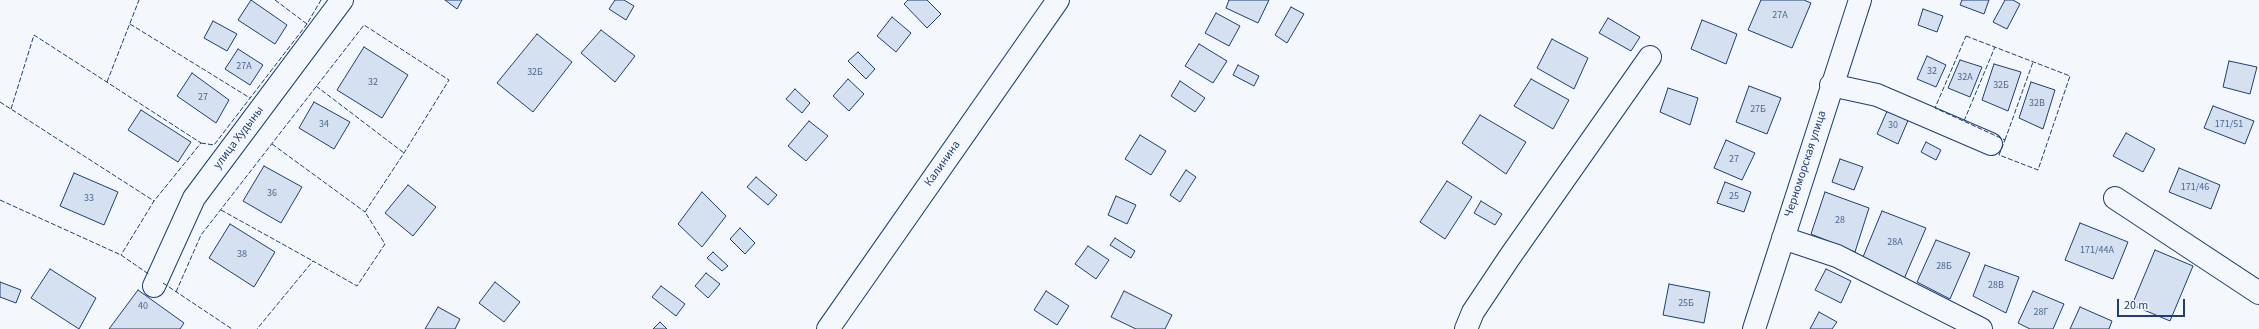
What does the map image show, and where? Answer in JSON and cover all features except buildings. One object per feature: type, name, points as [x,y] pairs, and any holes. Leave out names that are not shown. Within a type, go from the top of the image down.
[{"type":"street","name":"улица Худыны","points":[[154,286],[194,198],[342,0]]},
{"type":"street","name":"Калинина","points":[[828,329],[1058,0]]},
{"type":"street","name":"Черноморская улица","points":[[1754,329],[1831,86],[1860,0]]},
{"type":"street","points":[[1466,329],[1472,312],[1650,57]]},
{"type":"street","points":[[1831,86],[1877,95],[1991,144]]},
{"type":"street","points":[[2115,198],[2259,293]]},
{"type":"street","points":[[1783,238],[1836,256],[1981,329]]},
{"type":"fence","points":[[107,82],[139,0]]},
{"type":"fence","points":[[275,0],[307,24]]},
{"type":"fence","points":[[201,143],[214,145],[307,24],[321,0]]},
{"type":"fence","points":[[130,24],[250,98]]},
{"type":"fence","points":[[176,292],[201,235],[364,25],[449,80],[404,153],[365,212],[385,244],[357,286],[313,261],[257,329]]},
{"type":"fence","points":[[11,109],[34,35],[201,143],[154,201]]},
{"type":"fence","points":[[1966,36],[2070,76],[2038,170],[1999,155],[2005,140],[1935,108],[1966,36]]},
{"type":"fence","points":[[1964,121],[1995,47]]},
{"type":"fence","points":[[2005,140],[2033,62]]},
{"type":"fence","points":[[316,86],[404,153]]},
{"type":"fence","points":[[0,102],[154,201],[121,255]]},
{"type":"fence","points":[[272,144],[365,212]]},
{"type":"fence","points":[[0,200],[121,255],[150,275]]},
{"type":"fence","points":[[221,210],[313,261]]},
{"type":"fence","points":[[163,283],[232,329]]}]
